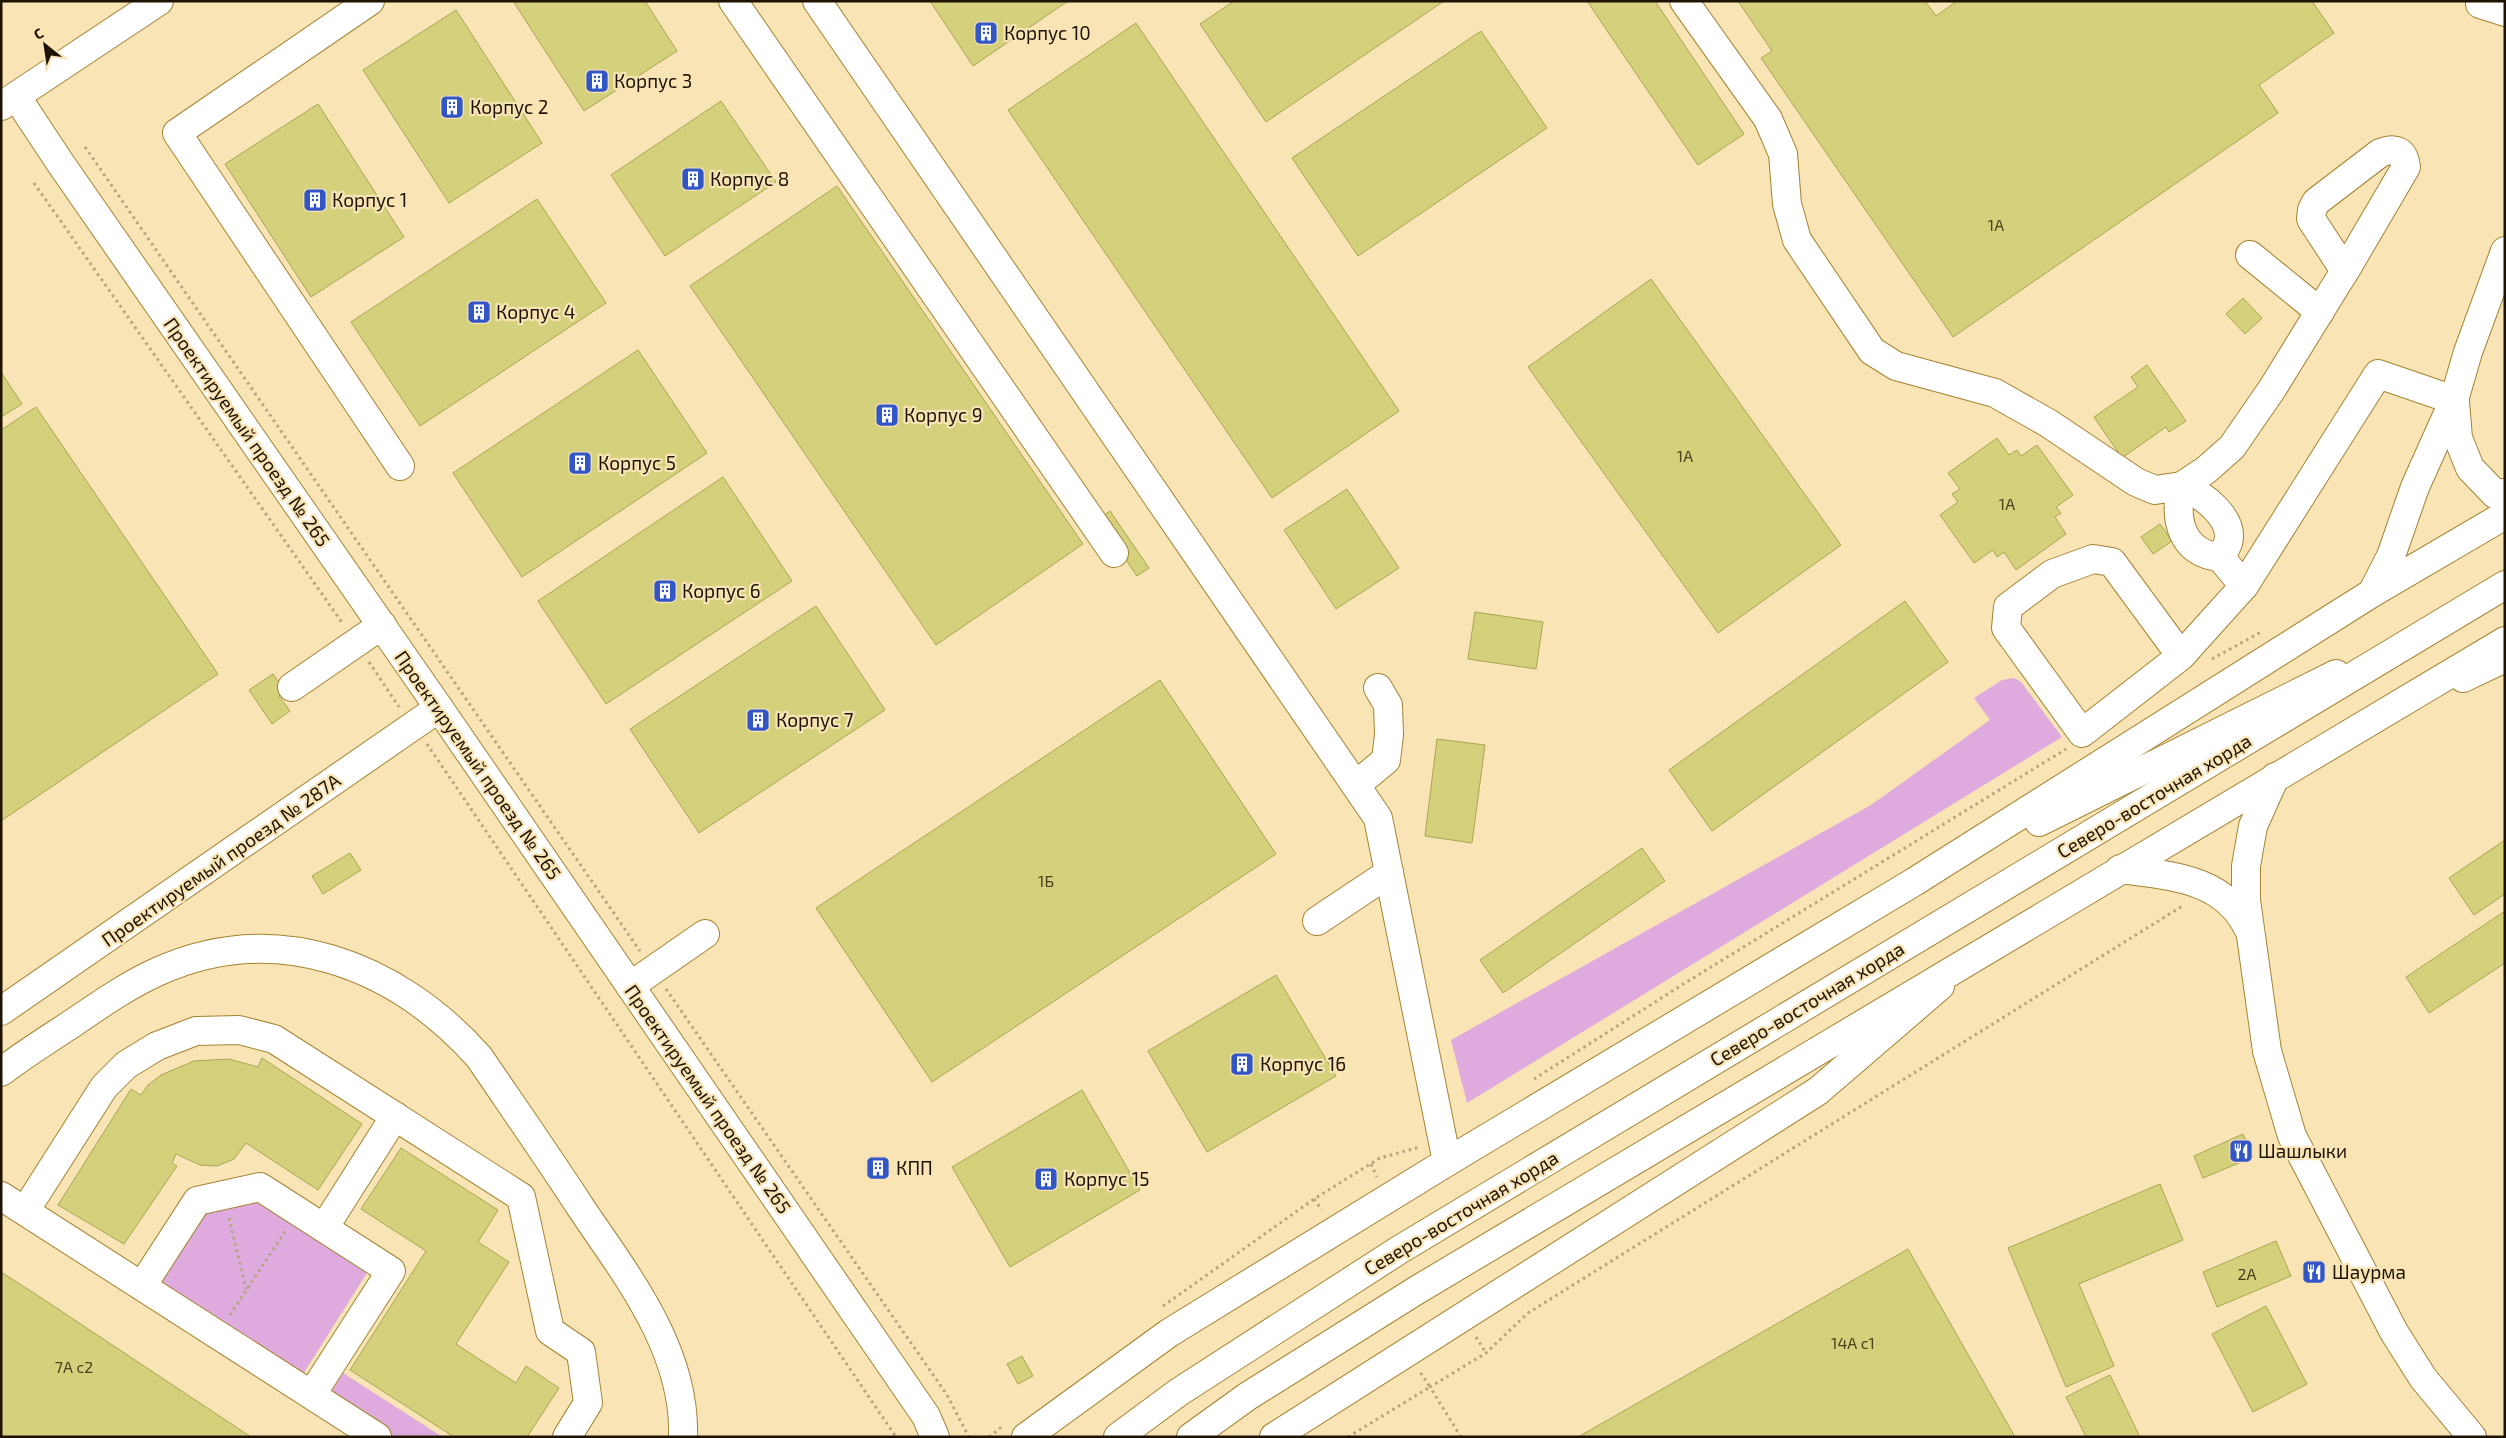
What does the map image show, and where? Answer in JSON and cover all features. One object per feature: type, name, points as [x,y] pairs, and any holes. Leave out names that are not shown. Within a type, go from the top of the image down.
[{"type":"main road","points":[[9,101],[159,1]]},
{"type":"main road","points":[[370,1],[177,132],[400,466]]},
{"type":"main road","points":[[733,1],[1114,553]]},
{"type":"main road","points":[[817,1],[1378,818],[1392,883],[1437,1153]]},
{"type":"main road","points":[[1684,1],[1768,119],[1783,154],[1788,204],[1797,240],[1872,351],[1896,366],[1995,393],[2048,423],[2136,482],[2155,490],[2182,486],[2206,470],[2232,447],[2272,389],[2345,271]]},
{"type":"main road","name":"Проектируемый проезд № 265","points":[[9,101],[60,164],[382,625],[926,1416],[935,1437]]},
{"type":"main road","points":[[2372,593],[2391,556],[2416,487],[2454,400],[2468,352],[2505,251]]},
{"type":"main road","points":[[2250,255],[2320,312]]},
{"type":"main road","points":[[2181,656],[2112,562],[2093,559],[2052,574],[2008,607],[2006,628],[2078,739],[2181,656],[2244,586],[2378,374],[2454,400]]},
{"type":"main road","points":[[2454,400],[2458,438],[2470,468],[2495,494],[2505,493]]},
{"type":"main road","points":[[2182,486],[2178,499],[2178,513],[2185,536],[2194,549],[2206,556],[2220,557],[2244,586]]},
{"type":"main road","points":[[2182,486],[2204,498],[2219,513],[2226,525],[2228,542],[2220,557]]},
{"type":"main road","points":[[1026,1437],[1169,1334],[1437,1153],[1914,882],[2372,593],[2505,515]]},
{"type":"main road","name":"Северо-восточная хорда","points":[[1118,1437],[1179,1392],[1399,1250],[2505,585]]},
{"type":"main road","points":[[1914,882],[2443,622]]},
{"type":"main road","points":[[292,687],[382,625]]},
{"type":"main road","points":[[1191,1437],[1248,1396],[1417,1290],[2505,641]]},
{"type":"main road","points":[[2363,726],[2505,658]]},
{"type":"main road","points":[[1356,785],[1386,760],[1389,735],[1388,705],[1378,688]]},
{"type":"main road","name":"Проектируемый проезд № 287А","points":[[1,1011],[439,708]]},
{"type":"main road","points":[[2275,778],[2253,826],[2246,866],[2246,900],[2266,1051],[2292,1136],[2394,1332],[2423,1378],[2472,1437]]},
{"type":"main road","points":[[2120,870],[2171,876],[2211,888],[2235,906],[2251,933]]},
{"type":"main road","points":[[1321,929],[1392,883]]},
{"type":"main road","points":[[630,986],[705,934]]},
{"type":"main road","points":[[1,1072],[115,994],[157,972],[205,954],[244,948],[307,952],[345,962],[397,987],[430,1010],[458,1034],[479,1057],[631,1282],[655,1322],[670,1362],[684,1413],[683,1437]]},
{"type":"main road","points":[[1274,1437],[1818,1091],[1969,962]]},
{"type":"main road","points":[[26,1211],[104,1087],[126,1065],[157,1046],[196,1031],[239,1030],[274,1039],[521,1197],[550,1331],[582,1352],[588,1403],[567,1437]]},
{"type":"main road","points":[[324,1228],[395,1116]]},
{"type":"main road","points":[[142,1286],[197,1201],[260,1187],[298,1211],[391,1271],[312,1394]]},
{"type":"main road","points":[[1,1196],[377,1437]]},
{"type":"path","points":[[85,147],[947,1395],[968,1437]]},
{"type":"path","points":[[34,183],[404,713]]},
{"type":"path","points":[[2209,662],[2266,630]]},
{"type":"path","points":[[1527,1084],[1694,977],[2078,739]]},
{"type":"path","points":[[427,744],[896,1437]]},
{"type":"path","points":[[1348,1437],[1486,1353],[1528,1313],[2192,900]]},
{"type":"path","points":[[1231,1259],[1314,1199],[1380,1158],[1437,1153]]},
{"type":"path","points":[[1371,1164],[1378,1176],[1372,1180]]},
{"type":"path","points":[[224,1195],[246,1290]]},
{"type":"path","points":[[1314,1199],[1322,1210]]},
{"type":"path","points":[[218,1334],[298,1211]]},
{"type":"path","points":[[1469,1339],[1476,1336],[1486,1353]]},
{"type":"path","points":[[1419,1371],[1461,1437]]},
{"type":"shaded area","points":[[2014,678],[2021,682],[2062,737],[1467,1103],[1451,1040],[1871,805],[1990,720],[1974,698],[2002,680]]},
{"type":"shaded area","points":[[263,1196],[372,1265],[300,1379],[149,1283],[201,1205]]},
{"type":"shaded area","points":[[343,1373],[441,1436],[385,1437],[327,1399]]},
{"type":"building","name":"Корпус 3","points":[[513,1],[645,1],[677,51],[584,111]]},
{"type":"building","name":"Корпус 10","points":[[930,1],[1068,1],[973,66]]},
{"type":"building","points":[[1234,1],[1444,1],[1266,122],[1200,24]]},
{"type":"building","points":[[1587,1],[1655,1],[1744,134],[1698,165]]},
{"type":"building","points":[[1738,1],[1925,1],[1936,16],[1957,1],[2312,1],[2334,33],[2259,85],[2278,113],[1953,337],[1761,58],[1772,51]]},
{"type":"building","name":"Корпус 2","points":[[456,10],[542,143],[449,203],[363,70]]},
{"type":"building","points":[[1136,23],[1399,411],[1272,498],[1008,110]]},
{"type":"building","points":[[1481,31],[1547,128],[1358,256],[1292,158]]},
{"type":"building","name":"Корпус 8","points":[[721,101],[776,182],[665,256],[611,175]]},
{"type":"building","name":"Корпус 1","points":[[318,104],[404,237],[311,297],[225,164]]},
{"type":"building","name":"Корпус 9","points":[[837,186],[1083,544],[936,645],[690,286]]},
{"type":"building","name":"Корпус 4","points":[[537,199],[606,303],[420,426],[351,322]]},
{"type":"building","points":[[1651,279],[1841,545],[1718,633],[1528,367]]},
{"type":"building","points":[[2243,298],[2262,318],[2245,334],[2226,314]]},
{"type":"building","name":"Корпус 5","points":[[638,350],[707,453],[522,577],[453,473]]},
{"type":"building","points":[[2147,365],[2186,421],[2169,432],[2166,427],[2122,458],[2094,417],[2138,387],[2131,377]]},
{"type":"building","points":[[1,372],[22,404],[1,417]]},
{"type":"building","points":[[36,407],[218,674],[1,821],[1,430]]},
{"type":"building","points":[[1997,438],[2009,455],[2017,450],[2021,456],[2037,445],[2073,495],[2056,507],[2061,513],[2055,517],[2066,534],[2016,570],[2004,552],[1997,557],[1993,550],[1974,563],[1940,515],[1958,502],[1952,494],[1960,489],[1948,473]]},
{"type":"building","name":"Корпус 6","points":[[723,477],[792,581],[606,704],[538,601]]},
{"type":"building","points":[[1347,489],[1399,568],[1336,609],[1284,530]]},
{"type":"building","points":[[1110,511],[1149,568],[1137,576],[1098,519]]},
{"type":"building","points":[[2160,524],[2172,541],[2153,554],[2141,537]]},
{"type":"building","points":[[1905,601],[1948,662],[1712,831],[1669,770]]},
{"type":"building","name":"Корпус 7","points":[[816,606],[885,710],[699,833],[630,729]]},
{"type":"building","points":[[1475,612],[1543,622],[1536,669],[1468,659]]},
{"type":"building","points":[[273,674],[285,691],[279,696],[290,711],[272,724],[249,690]]},
{"type":"building","points":[[1160,680],[1276,854],[932,1082],[816,908]]},
{"type":"building","points":[[1437,739],[1485,745],[1472,843],[1425,836]]},
{"type":"building","points":[[2505,840],[2505,894],[2474,915],[2449,878]]},
{"type":"building","points":[[1642,848],[1665,881],[1503,993],[1480,960]]},
{"type":"building","points":[[350,853],[361,870],[323,894],[312,876]]},
{"type":"building","points":[[2505,911],[2505,963],[2429,1013],[2406,977]]},
{"type":"building","name":"Корпус 16","points":[[1276,975],[1336,1076],[1207,1152],[1148,1051]]},
{"type":"building","points":[[262,1058],[362,1124],[318,1190],[246,1143],[234,1159],[217,1166],[200,1165],[176,1154],[172,1163],[177,1166],[124,1244],[58,1205],[131,1089],[141,1095],[148,1085],[161,1075],[194,1061],[229,1059],[258,1067]]},
{"type":"building","name":"Корпус 15","points":[[1082,1090],[1140,1190],[1010,1267],[952,1167]]},
{"type":"building","points":[[2243,1134],[2253,1157],[2203,1178],[2194,1156]]},
{"type":"building","points":[[401,1148],[498,1210],[478,1242],[509,1262],[456,1344],[516,1383],[526,1366],[559,1388],[527,1437],[454,1437],[350,1370],[426,1251],[361,1209]]},
{"type":"building","name":"КПП","points":[[884,1158],[890,1165],[871,1178],[866,1170]]},
{"type":"building","points":[[2160,1184],[2183,1240],[2079,1284],[2114,1366],[2066,1387],[2008,1248]]},
{"type":"building","points":[[2276,1241],[2291,1276],[2217,1307],[2203,1272]]},
{"type":"building","points":[[1908,1249],[2015,1437],[1578,1437]]},
{"type":"building","points":[[1,1272],[40,1297],[251,1437],[1,1437]]},
{"type":"building","points":[[2266,1306],[2307,1384],[2253,1412],[2212,1334]]},
{"type":"building","points":[[1022,1356],[1033,1376],[1018,1384],[1007,1364]]},
{"type":"building","points":[[2110,1375],[2140,1437],[2086,1437],[2066,1397]]},
{"type":"place","name":"Корпус 10","points":[[986,33]]},
{"type":"place","name":"Корпус 3","points":[[597,81]]},
{"type":"place","name":"Корпус 2","points":[[452,107]]},
{"type":"place","name":"Корпус 8","points":[[693,179]]},
{"type":"place","name":"Корпус 1","points":[[315,200]]},
{"type":"place","name":"Корпус 4","points":[[479,312]]},
{"type":"place","name":"Корпус 9","points":[[887,415]]},
{"type":"place","name":"Корпус 5","points":[[580,463]]},
{"type":"place","name":"Корпус 6","points":[[665,591]]},
{"type":"place","name":"Корпус 7","points":[[758,720]]},
{"type":"place","name":"Корпус 16","points":[[1242,1064]]},
{"type":"place","name":"Шашлыки","points":[[2241,1151]]},
{"type":"place","name":"КПП","points":[[878,1168]]},
{"type":"place","name":"Корпус 15","points":[[1046,1179]]},
{"type":"place","name":"Шаурма","points":[[2314,1272]]}]
